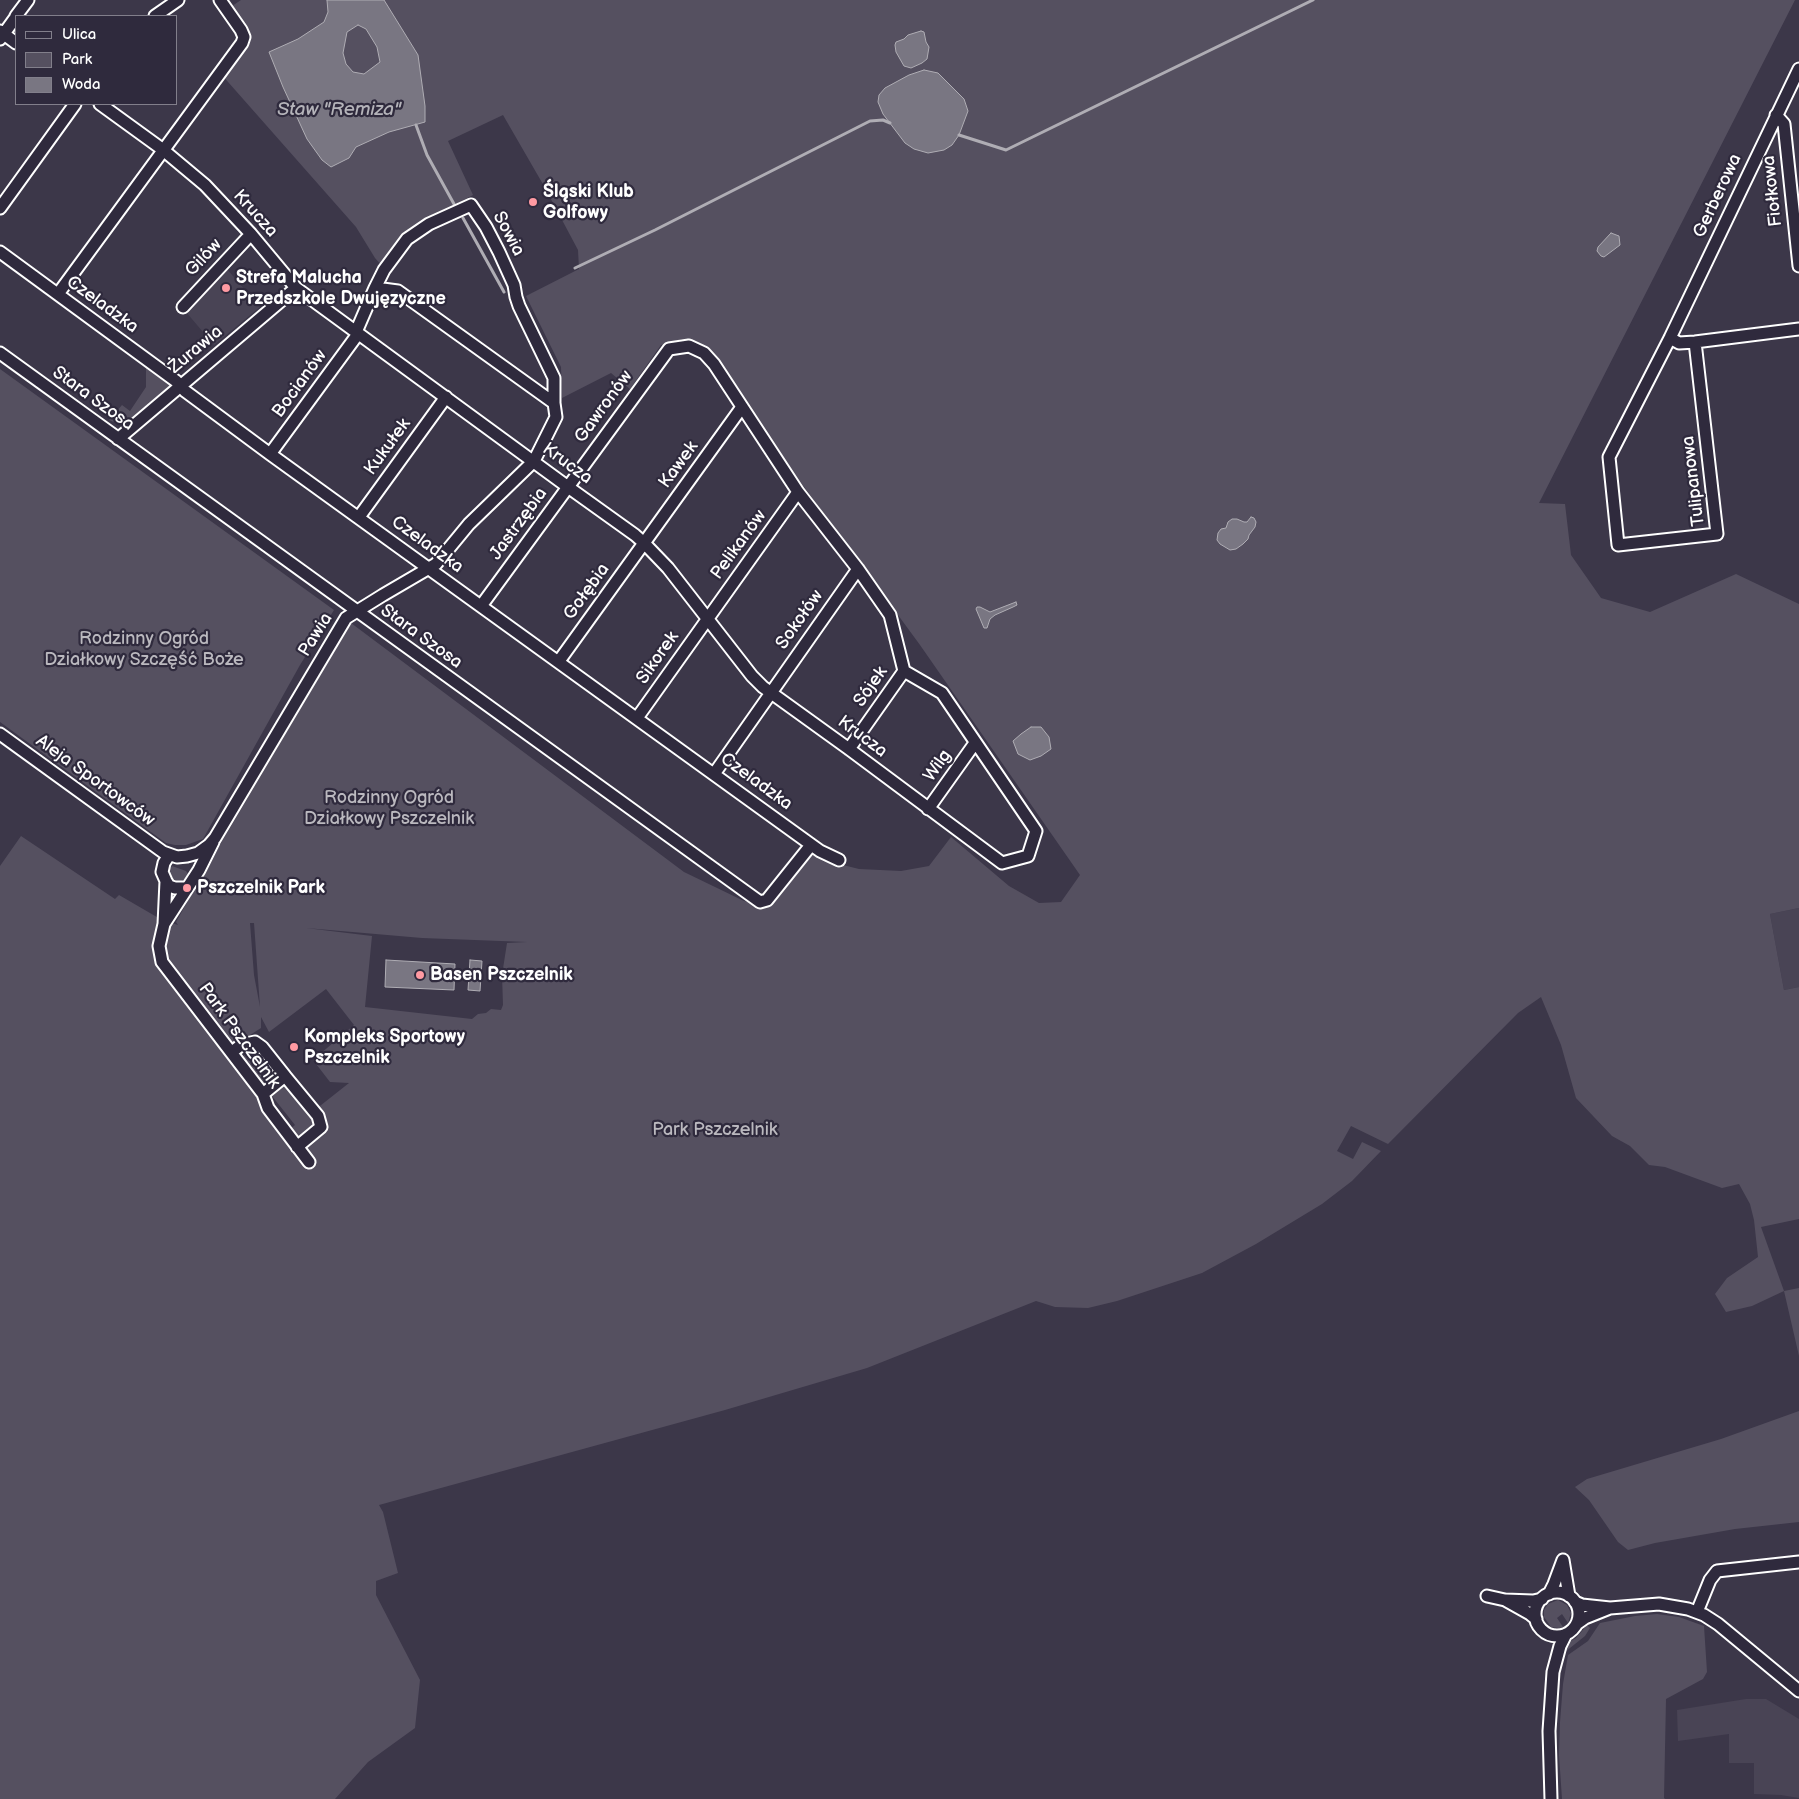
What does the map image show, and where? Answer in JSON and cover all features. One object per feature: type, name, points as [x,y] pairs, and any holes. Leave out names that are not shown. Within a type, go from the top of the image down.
[{"type":"street","points":[[17,15],[28,0]]},
{"type":"street","points":[[156,15],[178,0]]},
{"type":"street","points":[[58,294],[162,149],[242,43],[244,38],[241,30],[220,0]]},
{"type":"street","points":[[15,17],[1,35],[15,42]]},
{"type":"street","name":"Gerberowa","points":[[1670,338],[1799,69]]},
{"type":"street","points":[[0,208],[74,105]]},
{"type":"street","name":"Krucza","points":[[101,105],[162,149],[205,184],[251,234],[296,288],[644,543],[668,568],[752,676],[763,687],[849,748],[1002,863],[1028,856],[1036,831],[975,743]]},
{"type":"street","name":"Fiołkowa","points":[[1776,115],[1784,124],[1799,266]]},
{"type":"street","name":"Sowia","points":[[357,333],[384,270],[407,239],[429,224],[471,205],[486,226],[499,252],[514,285],[519,306],[554,378],[556,416],[534,461]]},
{"type":"street","name":"Gilów","points":[[183,307],[251,234]]},
{"type":"street","name":"Czeladzka","points":[[0,252],[270,454],[559,661],[811,845],[839,860]]},
{"type":"street","name":"Żurawia","points":[[118,439],[296,288]]},
{"type":"street","points":[[375,288],[398,291],[554,403]]},
{"type":"street","points":[[1670,338],[1679,343],[1695,342],[1799,329]]},
{"type":"street","name":"Bocianów","points":[[270,454],[357,333]]},
{"type":"street","name":"Tulipanowa","points":[[1670,338],[1609,457],[1618,545],[1717,534],[1695,342]]},
{"type":"street","name":"Gawronów","points":[[568,486],[669,349],[688,346],[704,353],[714,364],[742,407]]},
{"type":"street","name":"Stara Szosa","points":[[0,353],[760,902],[767,900],[811,845]]},
{"type":"street","name":"Kukułek","points":[[359,517],[446,397]]},
{"type":"street","points":[[742,407],[798,492],[858,569],[890,615],[904,671],[942,693],[975,743]]},
{"type":"street","name":"Kawek","points":[[644,543],[742,407]]},
{"type":"street","name":"Pawia","points":[[175,856],[189,856],[200,852],[215,838],[342,623],[356,611],[436,564],[469,524],[534,461]]},
{"type":"street","name":"Jastrzębia","points":[[481,606],[568,486]]},
{"type":"street","name":"Pelikanów","points":[[707,618],[798,492]]},
{"type":"street","name":"Gołębia","points":[[559,661],[644,543]]},
{"type":"street","name":"Sokołów","points":[[714,774],[858,569]]},
{"type":"street","name":"Sikorek","points":[[637,718],[707,618]]},
{"type":"street","name":"Sójek","points":[[849,748],[904,671]]},
{"type":"street","name":"Aleja Sportowców","points":[[0,734],[175,856]]},
{"type":"street","name":"Wilg","points":[[928,809],[975,743]]},
{"type":"street","name":"Park Pszczelnik","points":[[164,924],[195,877],[215,838]]},
{"type":"street","points":[[175,856],[191,867],[195,877]]},
{"type":"street","name":"Park Pszczelnik","points":[[175,856],[164,863],[162,872],[166,881],[164,924],[159,946],[162,962],[263,1094],[268,1108],[309,1162]]},
{"type":"street","points":[[166,881],[169,886],[187,888]]},
{"type":"street","points":[[232,1052],[241,1045],[255,1042],[262,1047],[318,1116],[321,1127],[297,1147]]},
{"type":"street","points":[[263,1094],[286,1076]]},
{"type":"street","points":[[1536,1619],[1536,1610],[1554,1584],[1563,1560],[1572,1599],[1579,1612],[1578,1623]]},
{"type":"street","points":[[1698,1612],[1710,1580],[1716,1571],[1799,1562],[1799,1566]]},
{"type":"street","points":[[1487,1596],[1505,1600],[1533,1600],[1559,1592],[1582,1605],[1610,1608],[1659,1604],[1673,1605],[1698,1612],[1718,1624],[1797,1685]]},
{"type":"street","points":[[1505,1600],[1530,1614],[1536,1619],[1541,1629],[1556,1636],[1566,1634],[1585,1618],[1610,1608]]},
{"type":"street","points":[[1547,1633],[1553,1672],[1549,1731],[1551,1799]]},
{"type":"street","points":[[1553,1672],[1562,1641],[1566,1634]]},
{"type":"shaded area","name":"Strefa Malucha Przedszkole Dwujęzyczne","points":[[226,268],[260,307],[214,345],[186,312]]},
{"type":"shaded area","points":[[1799,908],[1799,987],[1784,990],[1770,914]]},
{"type":"shaded area","points":[[1746,1699],[1766,1699],[1799,1719],[1799,1798],[1754,1794],[1754,1763],[1729,1763],[1729,1734],[1678,1741],[1677,1710]]},
{"type":"green space","name":"Rodzinny Ogród Działkowy Pszczelnik","points":[[241,0],[1795,0],[1539,503],[1565,504],[1571,555],[1601,598],[1650,612],[1736,574],[1799,604],[1799,908],[1770,914],[1784,990],[1799,987],[1799,1219],[1761,1227],[1784,1291],[1752,1306],[1726,1312],[1715,1294],[1727,1278],[1758,1257],[1754,1220],[1750,1204],[1739,1184],[1722,1188],[1665,1167],[1649,1165],[1630,1146],[1612,1136],[1576,1098],[1561,1045],[1541,997],[1518,1013],[1388,1144],[1351,1126],[1337,1151],[1353,1159],[1362,1142],[1381,1151],[1352,1181],[1322,1204],[1256,1244],[1202,1273],[1117,1301],[1088,1308],[1055,1307],[1036,1301],[867,1368],[725,1410],[379,1505],[383,1512],[398,1573],[376,1581],[376,1595],[420,1680],[415,1728],[368,1762],[335,1799],[0,1799],[0,866],[21,836],[115,899],[119,895],[162,920],[178,925],[176,922],[208,865],[351,623],[684,872],[744,901],[768,907],[810,852],[839,864],[859,869],[901,871],[929,866],[951,837],[1009,886],[1039,903],[1061,902],[1080,875],[920,645],[758,424],[695,344],[682,339],[661,345],[630,389],[611,373],[562,398],[561,367],[526,296],[579,269],[578,250],[503,115],[448,141],[473,195],[432,217],[382,266],[356,227],[221,74],[248,38],[232,6]],"holes":[[[250,923],[254,923],[260,1007],[254,975]],[[306,928],[422,938],[527,942],[507,943],[502,975],[503,1005],[501,1010],[491,1009],[486,1013],[478,1014],[472,1019],[365,1007],[372,936]],[[326,989],[354,1025],[313,1060],[330,1082],[349,1083],[311,1113],[284,1083],[273,1092],[272,1096],[295,1125],[283,1135],[225,1051],[261,1028],[261,1017],[269,1032]]]},
{"type":"green space","points":[[148,366],[171,384],[171,388],[129,424],[123,426],[109,420],[122,405],[130,411],[146,387],[146,368]]},
{"type":"green space","name":"Rodzinny Ogród Działkowy Szczęść Boże","points":[[0,369],[334,610],[300,665],[203,839],[186,845],[166,843],[0,722]]},
{"type":"green space","points":[[172,866],[186,871],[188,874],[185,879],[180,882],[171,879],[169,870]]},
{"type":"green space","points":[[248,1048],[257,1048],[279,1074],[266,1085],[245,1060],[244,1055]]},
{"type":"green space","points":[[1799,1288],[1799,1356],[1784,1291]]},
{"type":"green space","points":[[1799,1411],[1799,1522],[1735,1529],[1655,1543],[1628,1550],[1618,1542],[1589,1500],[1575,1487],[1587,1479],[1721,1439]]},
{"type":"green space","points":[[1558,1600],[1567,1605],[1571,1613],[1568,1623],[1562,1614],[1557,1618],[1563,1627],[1559,1628],[1551,1627],[1544,1617],[1544,1610],[1548,1604]]},
{"type":"green space","points":[[1657,1614],[1679,1617],[1704,1626],[1707,1672],[1703,1679],[1666,1699],[1665,1799],[1562,1799],[1559,1755],[1560,1722],[1563,1684],[1568,1655],[1588,1641],[1600,1623]]},
{"type":"green space","points":[[1587,1625],[1590,1628],[1585,1636],[1565,1652],[1562,1658],[1558,1681],[1564,1645],[1576,1638]]},
{"type":"green space","points":[[1558,1683],[1555,1737],[1556,1799],[1553,1754]]},
{"type":"water","name":"Staw \"Remiza\"","points":[[327,0],[384,0],[418,55],[425,106],[425,122],[389,132],[356,147],[349,158],[331,167],[322,160],[307,139],[269,52],[298,39],[324,22],[328,12]],"holes":[[[358,25],[366,29],[377,47],[380,62],[364,74],[353,72],[346,64],[343,53],[347,32]]]},
{"type":"water","points":[[921,31],[924,32],[929,47],[927,59],[911,68],[904,66],[896,52],[896,42],[908,35]]},
{"type":"water","points":[[924,70],[938,73],[964,99],[968,111],[959,135],[952,145],[944,150],[928,153],[914,149],[905,143],[883,114],[878,102],[879,95],[885,88],[909,75]]},
{"type":"water","points":[[1611,233],[1619,236],[1620,245],[1604,257],[1601,256],[1597,251],[1598,247]]},
{"type":"water","points":[[1251,517],[1256,522],[1255,527],[1243,544],[1236,549],[1230,550],[1220,544],[1217,540],[1218,533],[1221,529],[1226,528],[1228,522],[1232,519],[1237,519],[1247,522]]},
{"type":"water","points":[[1016,602],[1017,605],[990,619],[987,628],[984,628],[976,609],[977,607],[990,612]]},
{"type":"water","points":[[1031,727],[1041,727],[1049,737],[1051,749],[1041,756],[1030,760],[1018,754],[1013,741]]},
{"type":"water","name":"Basen Pszczelnik","points":[[386,960],[455,964],[454,990],[385,987]]},
{"type":"water","points":[[470,960],[482,961],[480,991],[468,990]]},
{"type":"waterway","points":[[959,135],[1006,150],[1313,0]]},
{"type":"waterway","points":[[575,268],[655,230],[870,121],[883,120],[890,123]]},
{"type":"waterway","points":[[416,125],[427,155],[454,204]]},
{"type":"waterway","points":[[463,218],[504,292]]},
{"type":"place","name":"Śląski Klub Golfowy","points":[[533,202]]},
{"type":"place","name":"Strefa Malucha Przedszkole Dwujęzyczne","points":[[226,288]]},
{"type":"place","name":"Pszczelnik Park","points":[[187,888]]},
{"type":"place","name":"Basen Pszczelnik","points":[[420,975]]},
{"type":"place","name":"Kompleks Sportowy Pszczelnik","points":[[294,1047]]}]
